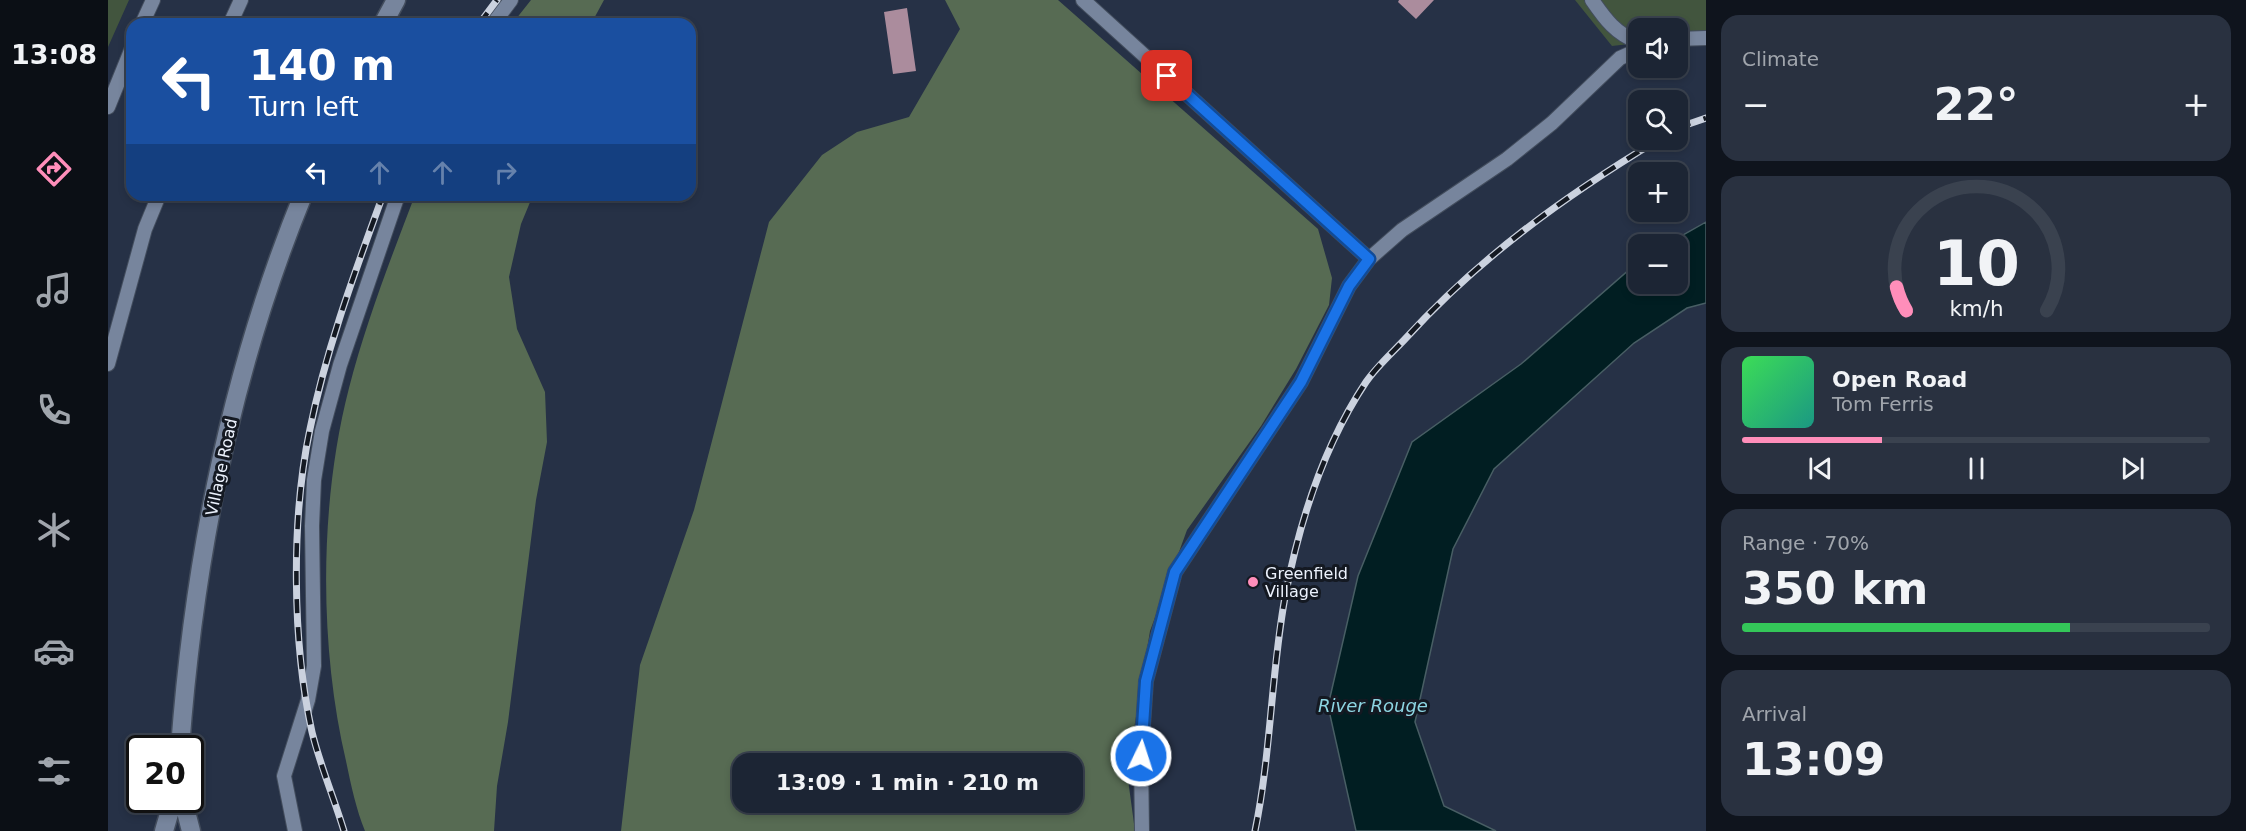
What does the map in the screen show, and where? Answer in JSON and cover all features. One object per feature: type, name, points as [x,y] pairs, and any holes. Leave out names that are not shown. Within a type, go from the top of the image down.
[{"type":"street","points":[[386,18],[396,0]]},
{"type":"street","name":"Village Road","points":[[181,735],[194,614],[222,452],[252,342],[301,201]]},
{"type":"street","points":[[164,831],[169,813]]},
{"type":"street","points":[[186,813],[191,831]]},
{"type":"lane","points":[[145,18],[153,0]]},
{"type":"lane","points":[[233,18],[241,0]]},
{"type":"lane","points":[[498,18],[511,0]]},
{"type":"lane","points":[[1083,0],[1369,259]]},
{"type":"lane","points":[[1592,0],[1605,19],[1623,37],[1628,39]]},
{"type":"lane","points":[[1688,39],[1706,38]]},
{"type":"lane","points":[[1142,831],[1141,756],[1146,681],[1175,572],[1301,382],[1349,286],[1369,259],[1402,230],[1507,159],[1552,123],[1620,58],[1628,54]]},
{"type":"lane","points":[[108,108],[126,63]]},
{"type":"lane","points":[[108,364],[145,229],[157,201]]},
{"type":"lane","points":[[295,831],[284,776],[308,700],[314,666],[312,526],[314,480],[322,431],[340,365],[396,201]]},
{"type":"shaded area","points":[[108,0],[129,0],[108,47]]},
{"type":"shaded area","points":[[531,0],[604,0],[594,18],[517,18]]},
{"type":"shaded area","points":[[945,0],[1058,0],[1318,229],[1332,278],[1329,305],[1296,369],[1261,426],[1187,530],[1150,631],[1127,772],[1135,831],[621,831],[640,665],[694,510],[769,222],[822,155],[857,132],[909,117],[960,29]]},
{"type":"shaded area","points":[[1575,0],[1706,0],[1706,38],[1688,39],[1688,18],[1628,18],[1628,44],[1612,46]]},
{"type":"shaded area","points":[[413,201],[531,201],[521,224],[509,277],[517,329],[545,392],[547,442],[536,500],[508,722],[497,786],[494,831],[365,831],[356,806],[348,770],[337,717],[327,623],[328,527],[339,433],[349,388],[379,290]]},
{"type":"water","name":"River Rouge","points":[[1706,222],[1706,303],[1687,308],[1634,343],[1494,469],[1453,549],[1415,722],[1444,806],[1496,831],[1356,831],[1328,706],[1358,576],[1412,442],[1521,364],[1628,271],[1628,294],[1688,294],[1688,234],[1685,234]]},
{"type":"building","points":[[1399,0],[1434,0],[1416,19],[1398,2]]},
{"type":"building","points":[[907,8],[916,71],[893,74],[884,12]]},
{"type":"railway","points":[[484,18],[497,0]]},
{"type":"railway","points":[[1688,124],[1706,118]]},
{"type":"railway","points":[[1255,831],[1264,773],[1280,626],[1291,569],[1315,485],[1351,406],[1380,365],[1464,281],[1557,206],[1642,150]]},
{"type":"railway","points":[[344,831],[315,744],[305,697],[296,580],[299,501],[310,429],[324,370],[381,201]]},
{"type":"place","name":"Greenfield Village","points":[[1253,582]]},
{"type":"route","points":[[1141,756],[1146,681],[1175,572],[1190,545],[1254,455],[1301,382],[1349,286],[1369,259],[1167,76]]}]
